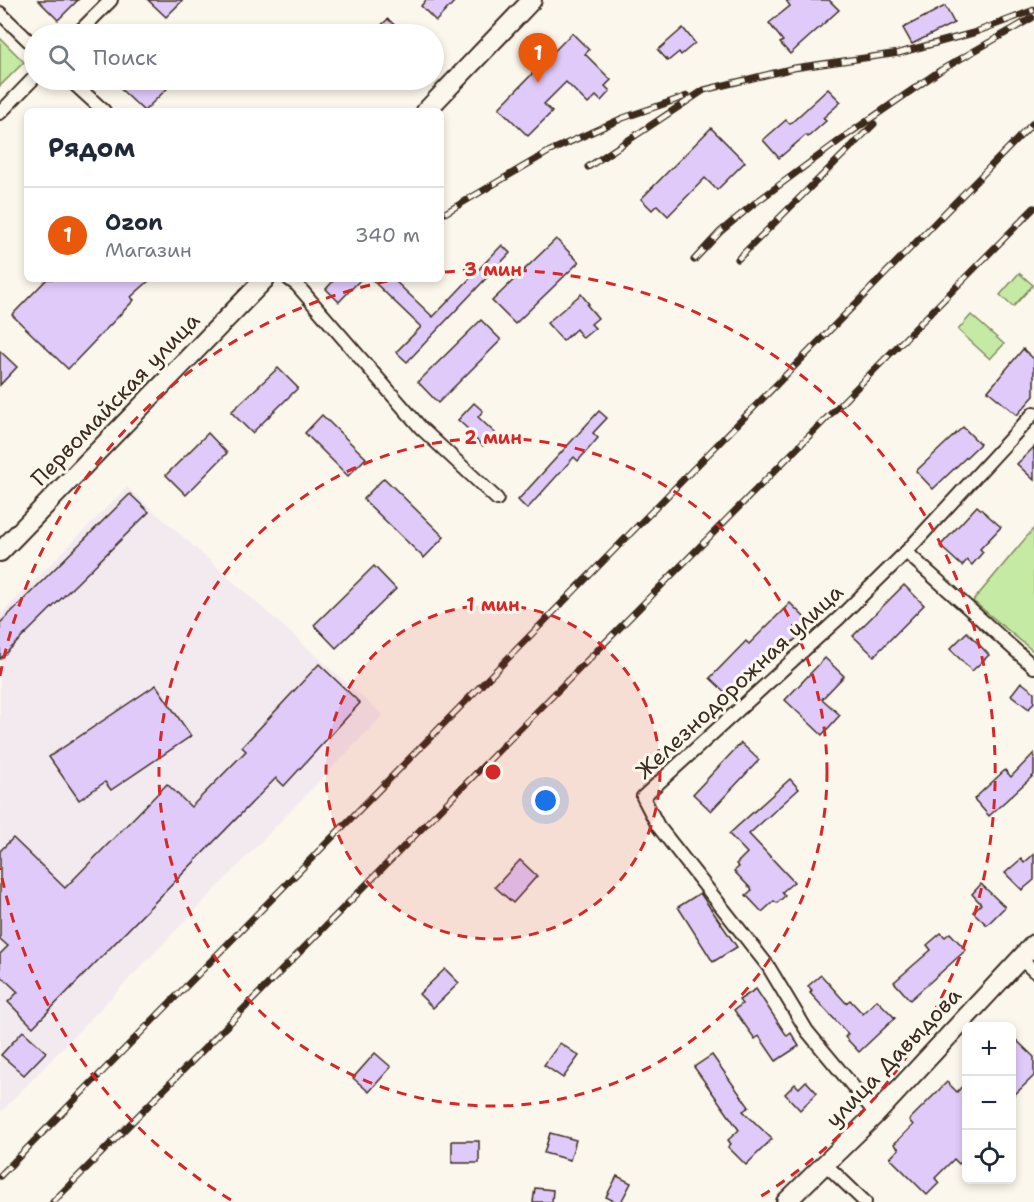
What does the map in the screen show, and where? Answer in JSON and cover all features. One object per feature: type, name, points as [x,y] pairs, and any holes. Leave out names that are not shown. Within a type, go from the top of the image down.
[{"type":"main road","points":[[429,108],[532,0]]},
{"type":"main road","name":"Первомайская улица","points":[[0,552],[262,282]]},
{"type":"main road","name":"улица Давыдова","points":[[786,1202],[876,1113],[1034,944]]},
{"type":"street","points":[[87,24],[111,0]]},
{"type":"street","points":[[0,13],[24,36]]},
{"type":"street","points":[[0,113],[24,88]]},
{"type":"street","points":[[81,90],[101,108]]},
{"type":"street","points":[[293,282],[421,428],[497,499]]},
{"type":"street","name":"Железнодорожная улица","points":[[876,1113],[807,1031],[768,966],[658,825],[643,797],[839,618],[906,552],[1034,413]]},
{"type":"street","points":[[906,552],[1034,667]]},
{"type":"street","points":[[1020,958],[1034,971]]},
{"type":"street","points":[[825,1163],[865,1202]]},
{"type":"shaded area","points":[[127,487],[383,715],[0,1113],[0,615]]},
{"type":"green space","points":[[0,38],[24,62],[0,86]]},
{"type":"green space","points":[[1019,273],[1033,285],[1013,307],[1000,295]]},
{"type":"green space","points":[[971,315],[1004,344],[990,359],[958,330]]},
{"type":"green space","points":[[1034,528],[1034,652],[973,601]]},
{"type":"building","points":[[38,0],[78,0],[58,20]]},
{"type":"building","points":[[148,0],[183,0],[166,17]]},
{"type":"building","points":[[426,0],[456,0],[436,21],[421,6]]},
{"type":"building","points":[[786,0],[829,0],[839,10],[790,54],[780,43],[783,41],[769,23],[790,6]]},
{"type":"building","points":[[945,6],[954,23],[912,44],[903,28]]},
{"type":"building","points":[[388,19],[393,24],[383,24]]},
{"type":"building","points":[[683,28],[695,43],[681,55],[679,52],[668,61],[658,50]]},
{"type":"building","points":[[572,33],[589,50],[585,54],[611,80],[605,86],[610,91],[601,101],[596,96],[588,104],[566,82],[544,104],[552,112],[528,136],[499,108]]},
{"type":"building","points":[[828,89],[841,102],[823,118],[826,121],[779,158],[763,140],[786,120],[790,124]]},
{"type":"building","points":[[122,90],[166,90],[147,108],[141,108]]},
{"type":"building","points":[[711,128],[745,162],[717,190],[705,178],[668,216],[657,205],[652,210],[641,199]]},
{"type":"building","points":[[556,239],[579,262],[515,324],[492,301]]},
{"type":"building","points":[[502,245],[510,253],[407,362],[396,352],[421,327],[374,282],[396,282],[433,317]]},
{"type":"building","points":[[44,282],[148,282],[131,297],[134,300],[68,369],[12,315]]},
{"type":"building","points":[[332,282],[358,282],[339,302],[326,289]]},
{"type":"building","points":[[581,294],[598,318],[591,324],[595,328],[583,338],[576,329],[563,341],[547,323]]},
{"type":"building","points":[[481,320],[501,340],[438,403],[418,382]]},
{"type":"building","points":[[1023,349],[1034,359],[1034,396],[1017,415],[988,391]]},
{"type":"building","points":[[0,351],[17,367],[0,385]]},
{"type":"building","points":[[278,368],[298,388],[252,433],[231,412]]},
{"type":"building","points":[[474,403],[483,411],[478,417],[495,433],[483,446],[458,420]]},
{"type":"building","points":[[599,411],[607,418],[593,433],[598,438],[578,461],[574,457],[527,509],[518,500]]},
{"type":"building","points":[[322,415],[366,458],[348,476],[305,433]]},
{"type":"building","points":[[963,427],[980,444],[933,489],[916,471]]},
{"type":"building","points":[[208,433],[227,453],[186,495],[166,475]]},
{"type":"building","points":[[1034,447],[1034,480],[1017,464]]},
{"type":"building","points":[[384,478],[444,537],[424,558],[363,499]]},
{"type":"building","points":[[130,494],[149,512],[0,659],[0,623]]},
{"type":"building","points":[[977,506],[1001,527],[980,549],[983,552],[972,565],[967,560],[962,566],[940,546]]},
{"type":"building","points":[[374,566],[396,589],[336,648],[314,625]]},
{"type":"building","points":[[904,585],[924,605],[874,656],[853,636]]},
{"type":"building","points":[[790,603],[811,624],[779,655],[776,651],[731,698],[710,678],[746,641],[749,644]]},
{"type":"building","points":[[967,632],[989,655],[972,671],[950,649]]},
{"type":"building","points":[[825,658],[844,676],[822,699],[840,715],[822,735],[785,700]]},
{"type":"building","points":[[319,664],[360,703],[284,786],[276,778],[33,1027],[8,1002],[18,992],[0,975],[0,954],[8,946],[0,939],[0,851],[13,838],[65,888],[167,784],[191,807],[246,751],[242,747]]},
{"type":"building","points":[[1021,682],[1034,692],[1034,702],[1029,709],[1011,695]]},
{"type":"building","points":[[156,685],[191,736],[111,790],[105,782],[79,800],[49,757]]},
{"type":"building","points":[[741,743],[759,760],[711,811],[693,794]]},
{"type":"building","points":[[1034,753],[1034,775],[989,816],[974,799],[1005,770],[1011,777]]},
{"type":"building","points":[[790,779],[799,789],[749,834],[794,882],[782,892],[785,896],[777,903],[774,901],[762,912],[746,895],[752,890],[734,871],[739,867],[736,864],[747,853],[729,834]]},
{"type":"building","points":[[1034,854],[1034,880],[1022,890],[1005,873],[1021,859],[1024,863]]},
{"type":"building","points":[[520,860],[537,876],[513,903],[495,887]]},
{"type":"building","points":[[981,884],[1005,907],[987,925],[973,912],[981,904],[972,894]]},
{"type":"building","points":[[700,893],[737,947],[713,962],[678,907]]},
{"type":"building","points":[[941,933],[945,937],[950,933],[966,950],[910,1000],[894,982],[931,950],[927,945]]},
{"type":"building","points":[[445,969],[459,983],[433,1008],[419,994]]},
{"type":"building","points":[[821,975],[846,1003],[850,1000],[863,1014],[877,1000],[895,1018],[859,1052],[845,1037],[848,1034],[810,993],[812,990],[808,986]]},
{"type":"building","points":[[756,989],[787,1036],[791,1033],[799,1046],[776,1061],[759,1036],[755,1039],[734,1010],[742,1004],[739,1000]]},
{"type":"building","points":[[23,1031],[46,1052],[24,1075],[1,1055]]},
{"type":"building","points":[[1016,1040],[1034,1057],[1034,1076],[1016,1093]]},
{"type":"building","points":[[560,1043],[579,1056],[563,1078],[544,1065]]},
{"type":"building","points":[[375,1053],[391,1067],[369,1092],[353,1078]]},
{"type":"building","points":[[712,1055],[749,1107],[743,1111],[772,1139],[746,1165],[728,1147],[731,1144],[728,1140],[739,1130],[694,1067]]},
{"type":"building","points":[[806,1081],[817,1093],[800,1110],[785,1094],[795,1084],[799,1088]]},
{"type":"building","points":[[947,1082],[957,1092],[962,1086],[962,1161],[959,1164],[954,1159],[935,1178],[939,1183],[927,1195],[890,1158],[899,1149],[894,1144],[913,1125],[909,1120]]},
{"type":"building","points":[[550,1133],[576,1140],[570,1160],[544,1153]]},
{"type":"building","points":[[452,1141],[479,1141],[479,1163],[452,1163]]},
{"type":"building","points":[[617,1176],[631,1183],[621,1202],[606,1197]]},
{"type":"building","points":[[535,1188],[553,1190],[552,1202],[533,1202]]},
{"type":"railway","points":[[588,167],[704,90],[794,68],[899,53],[973,33],[1034,10]]},
{"type":"railway","points":[[694,260],[720,232],[751,206],[847,135],[941,70],[1032,18]]},
{"type":"railway","points":[[445,213],[550,151],[623,118],[687,96]]},
{"type":"railway","points":[[0,1176],[1034,122]]},
{"type":"railway","points":[[738,259],[874,124]]},
{"type":"railway","points":[[53,1202],[1034,208]]},
{"type":"place","name":"Ozon","points":[[538,83]]}]
